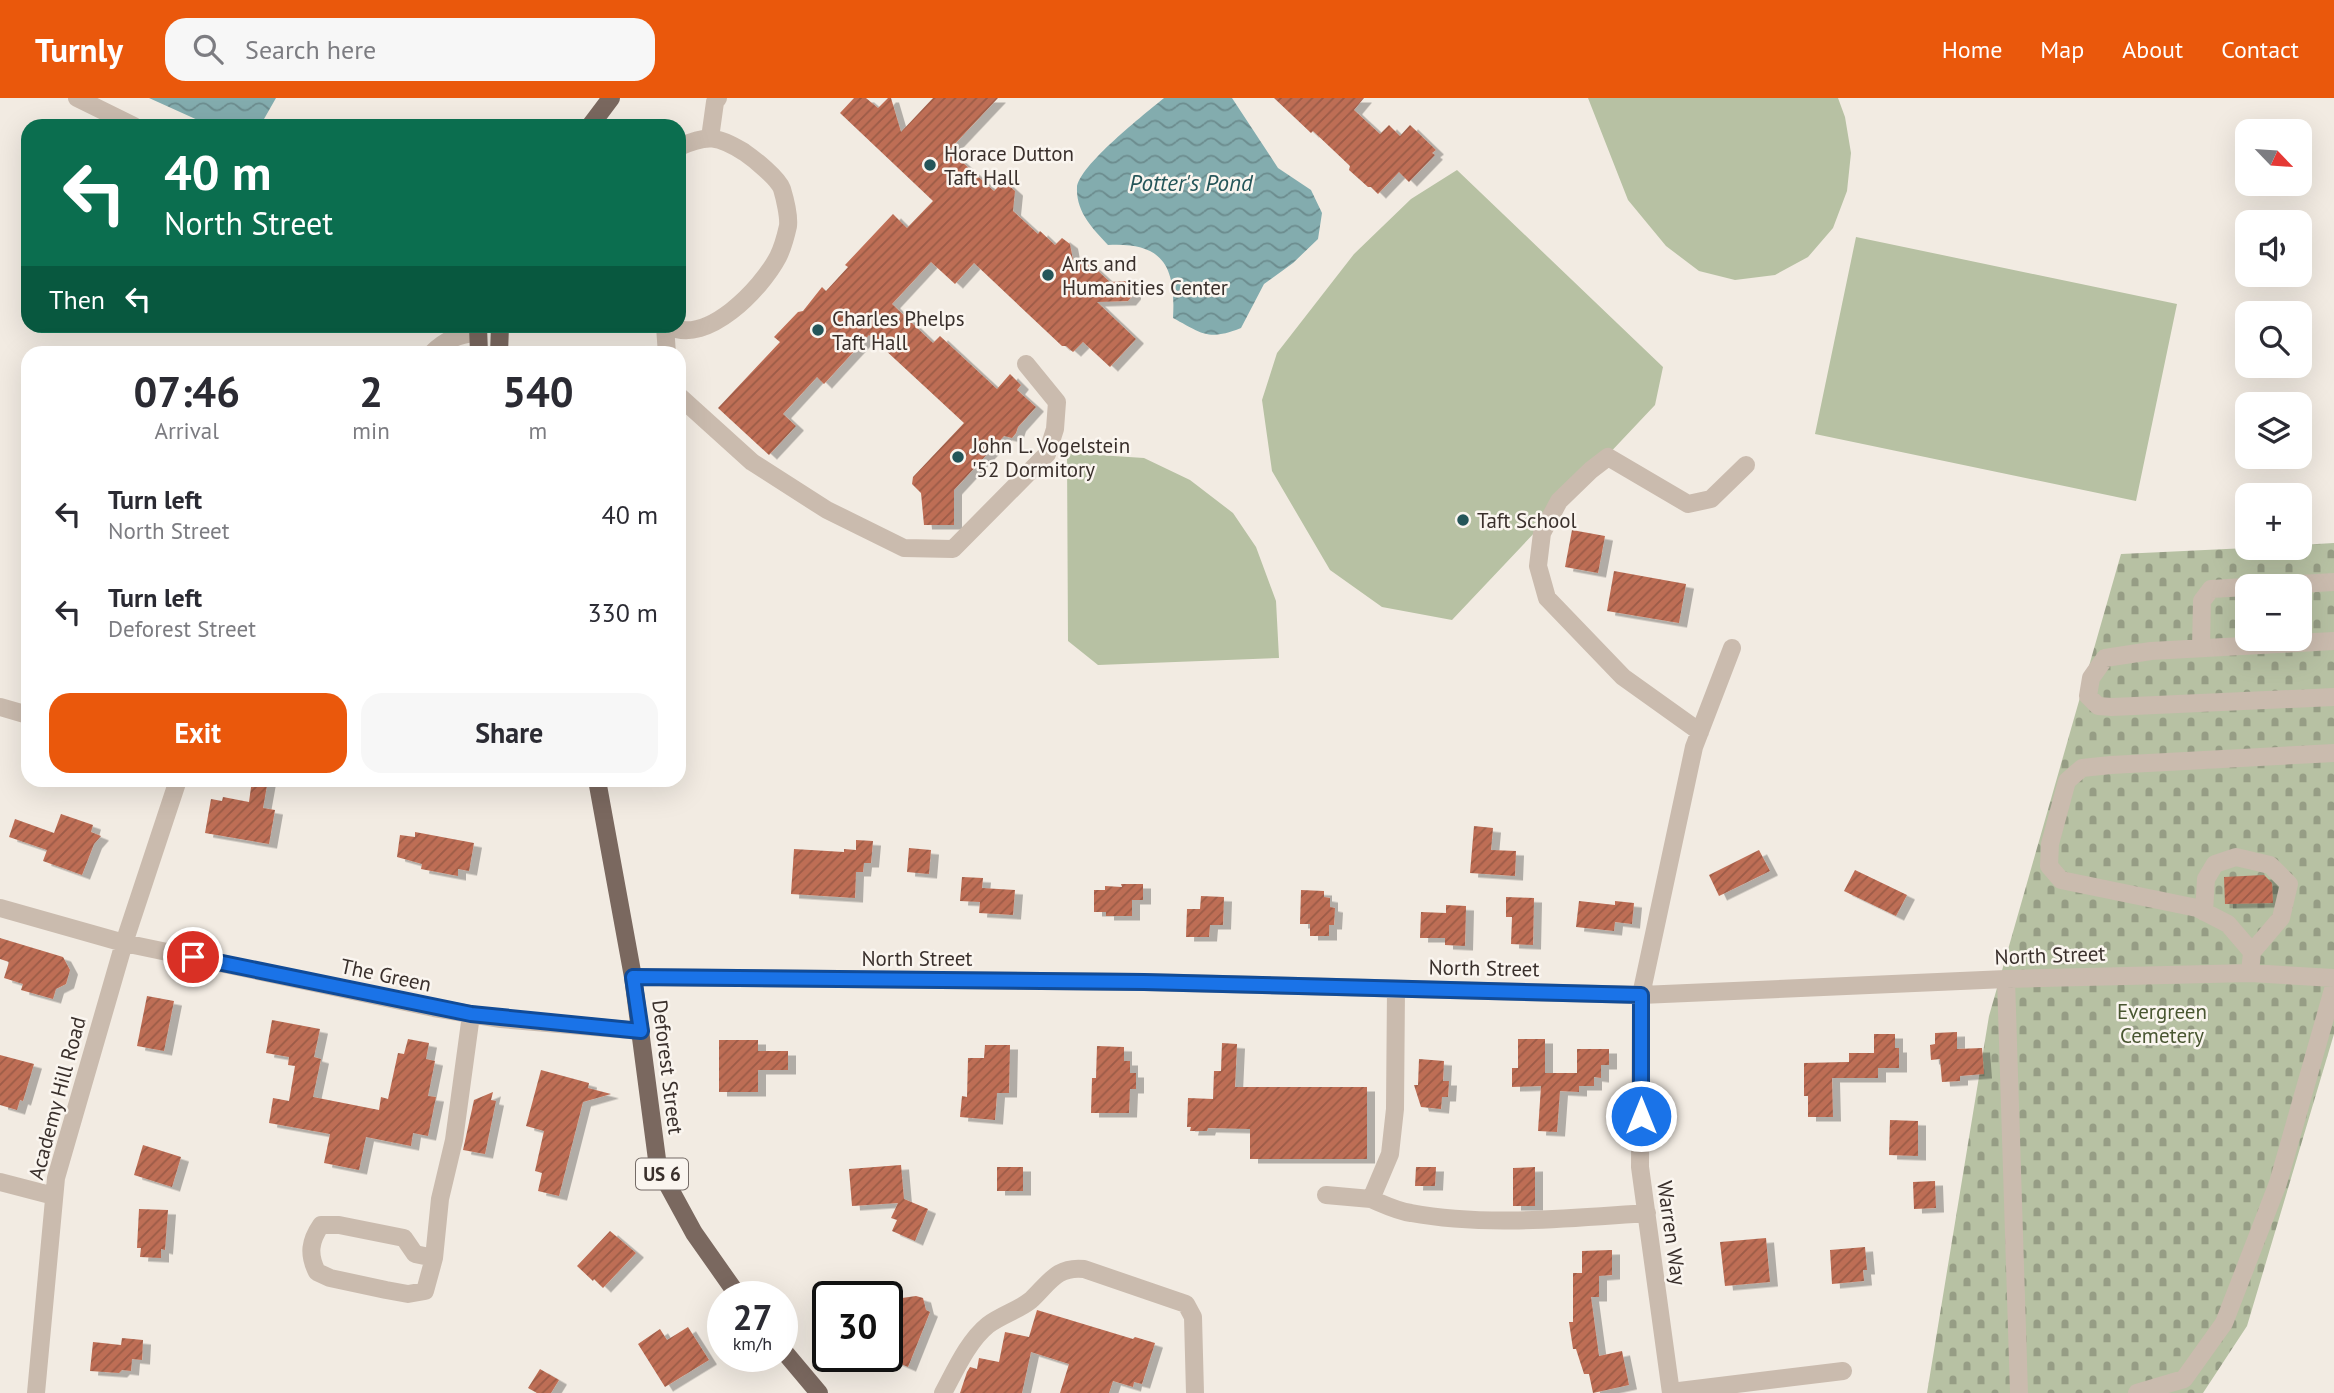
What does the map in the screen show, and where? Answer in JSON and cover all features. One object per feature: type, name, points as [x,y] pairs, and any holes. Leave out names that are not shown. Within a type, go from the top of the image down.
[{"type":"main road","points":[[595,119],[611,98]]},
{"type":"main road","name":"Deforest Street","points":[[598,787],[633,977],[658,1167],[694,1233],[728,1281]]},
{"type":"main road","points":[[798,1368],[819,1393]]},
{"type":"street","points":[[77,98],[120,119]]},
{"type":"street","points":[[710,138],[715,102],[719,98]]},
{"type":"street","points":[[686,145],[710,138],[723,139],[755,159],[782,186],[788,224],[778,257],[751,294],[713,325],[686,330]]},
{"type":"street","points":[[439,346],[463,333]]},
{"type":"street","points":[[686,402],[752,463],[827,510],[904,548],[953,549],[1047,454],[1055,429],[1057,401],[1026,365]]},
{"type":"street","points":[[1700,732],[1623,677],[1547,598],[1538,566],[1542,533],[1559,501],[1608,457],[1688,505],[1711,499],[1746,465]]},
{"type":"street","points":[[2201,648],[2202,601],[2211,589],[2334,582]]},
{"type":"street","points":[[2334,641],[2151,650],[2105,658],[2091,678],[2088,696],[2098,706],[2112,707],[2334,697]]},
{"type":"street","name":"Warren Way","points":[[1671,1392],[1640,1167],[1641,995],[1694,747],[1732,648]]},
{"type":"street","points":[[0,707],[21,713]]},
{"type":"street","points":[[2252,952],[2228,923],[2197,908],[2061,880],[2049,866],[2050,844],[2067,781],[2082,768],[2334,753]]},
{"type":"street","name":"Academy Hill Road","points":[[36,1393],[56,1178],[124,943],[176,787]]},
{"type":"street","points":[[2204,912],[2206,879],[2215,864],[2236,857],[2270,865],[2289,884],[2281,918],[2252,952],[2250,973]]},
{"type":"street","name":"The Green","points":[[0,908],[124,943],[471,1014],[641,1031]]},
{"type":"street","name":"North Street","points":[[633,977],[1144,982],[1641,995],[2006,979],[2250,973],[2334,978]]},
{"type":"street","points":[[2006,979],[2019,1393]]},
{"type":"street","points":[[2137,1393],[2184,1378],[2224,1323],[2278,1184],[2334,986]]},
{"type":"street","points":[[1371,1199],[1390,1154],[1395,1109],[1396,989]]},
{"type":"street","points":[[434,1258],[415,1254],[404,1238],[339,1225],[321,1225],[313,1237],[310,1250],[317,1272],[330,1278],[408,1294],[425,1291],[434,1258],[440,1199],[454,1140],[471,1014]]},
{"type":"street","points":[[0,1182],[54,1196]]},
{"type":"street","points":[[1326,1195],[1371,1199],[1409,1213],[1484,1220],[1546,1220],[1647,1213]]},
{"type":"street","points":[[943,1393],[978,1335],[989,1325],[1028,1302],[1056,1274],[1070,1267],[1084,1269],[1186,1304],[1193,1317],[1195,1393]]},
{"type":"street","points":[[1671,1392],[1843,1371]]},
{"type":"green space","points":[[1588,98],[1838,98],[1845,117],[1851,153],[1847,191],[1833,228],[1808,257],[1775,275],[1735,280],[1699,271],[1666,246],[1628,200]]},
{"type":"green space","points":[[1457,170],[1663,367],[1655,405],[1452,620],[1382,607],[1330,570],[1272,471],[1262,400],[1277,353],[1354,254],[1411,199]]},
{"type":"green space","points":[[1856,237],[2177,304],[2136,501],[1815,434]]},
{"type":"green space","points":[[1067,453],[1144,458],[1190,480],[1233,513],[1256,547],[1276,601],[1279,658],[1098,665],[1068,641]]},
{"type":"green space","name":"Evergreen Cemetery","points":[[2334,543],[2334,1034],[2247,1326],[2203,1393],[1927,1393],[1989,1016],[2121,554],[2235,549],[2235,560],[2312,560],[2312,544]]},
{"type":"water","points":[[149,98],[276,98],[264,119],[196,119]]},
{"type":"water","name":"Potter's Pond","points":[[1164,98],[1232,98],[1278,168],[1311,190],[1322,213],[1318,239],[1293,263],[1264,284],[1241,328],[1230,332],[1206,334],[1173,318],[1172,284],[1162,261],[1154,253],[1142,248],[1108,245],[1086,220],[1079,205],[1077,188],[1088,167],[1114,140]]},
{"type":"building","points":[[854,98],[866,98],[878,108],[891,98],[901,132],[933,98],[998,98],[949,150],[994,191],[1004,181],[1015,191],[1013,211],[1038,234],[1040,231],[1055,245],[1062,238],[1070,244],[1075,271],[1085,259],[1110,282],[1127,281],[1133,287],[1133,295],[1128,301],[1097,302],[1136,339],[1110,367],[1083,342],[1073,352],[1062,346],[974,263],[955,284],[931,262],[892,304],[933,343],[940,336],[997,389],[1010,374],[1021,385],[1017,390],[1036,407],[1012,438],[1004,436],[954,490],[954,525],[924,525],[921,493],[912,484],[913,477],[964,423],[869,335],[824,384],[817,377],[783,414],[796,426],[769,455],[718,408],[780,342],[774,337],[798,312],[803,311],[822,287],[826,291],[848,267],[845,265],[893,214],[907,228],[933,201],[840,113]]},
{"type":"building","points":[[1274,98],[1364,98],[1354,110],[1380,134],[1389,125],[1400,136],[1410,125],[1436,150],[1432,153],[1435,155],[1409,182],[1399,172],[1378,194],[1349,170],[1350,166],[1313,131],[1311,133]]},
{"type":"building","points":[[1572,530],[1605,536],[1598,573],[1565,567]]},
{"type":"building","points":[[1614,571],[1686,584],[1679,623],[1607,611]]},
{"type":"building","points":[[251,787],[267,787],[263,808],[275,810],[269,844],[205,833],[211,799],[222,801],[223,797],[249,802]]},
{"type":"building","points":[[61,814],[93,825],[91,832],[101,836],[94,844],[82,875],[43,861],[47,850],[9,837],[15,819],[54,833]]},
{"type":"building","points":[[1474,826],[1493,828],[1491,850],[1516,851],[1515,876],[1470,873]]},
{"type":"building","points":[[415,832],[474,843],[469,871],[458,869],[458,876],[421,869],[422,864],[397,857],[400,835],[415,837]]},
{"type":"building","points":[[856,840],[873,841],[871,863],[864,863],[863,872],[856,872],[855,898],[791,894],[794,849],[844,852],[844,849],[856,850]]},
{"type":"building","points":[[909,848],[931,850],[929,874],[907,872]]},
{"type":"building","points":[[1759,850],[1770,871],[1719,896],[1709,875]]},
{"type":"building","points":[[1855,870],[1907,895],[1896,916],[1844,891]]},
{"type":"building","points":[[2264,875],[2272,883],[2273,903],[2225,904],[2224,877]]},
{"type":"building","points":[[962,877],[983,878],[982,888],[1015,890],[1013,915],[979,913],[980,902],[960,901]]},
{"type":"building","points":[[1121,884],[1143,884],[1143,900],[1132,900],[1132,916],[1106,916],[1106,912],[1094,912],[1094,890],[1105,890],[1105,886],[1122,887]]},
{"type":"building","points":[[1301,890],[1324,891],[1324,897],[1330,898],[1330,907],[1335,908],[1334,925],[1329,925],[1329,936],[1310,936],[1310,924],[1300,924]]},
{"type":"building","points":[[1201,896],[1224,897],[1223,925],[1210,925],[1209,937],[1186,937],[1187,909],[1200,909]]},
{"type":"building","points":[[1506,897],[1534,898],[1533,945],[1511,944],[1512,917],[1506,917]]},
{"type":"building","points":[[1579,901],[1615,905],[1615,901],[1634,903],[1632,924],[1615,922],[1614,931],[1576,927]]},
{"type":"building","points":[[1446,905],[1466,906],[1465,946],[1445,945],[1445,938],[1420,938],[1421,912],[1446,913]]},
{"type":"building","points":[[0,938],[63,957],[70,970],[66,984],[56,989],[53,999],[21,990],[23,984],[4,978],[9,962],[0,959]]},
{"type":"building","points":[[147,996],[174,1001],[164,1051],[137,1046]]},
{"type":"building","points":[[272,1020],[320,1029],[314,1057],[321,1059],[313,1097],[379,1110],[381,1097],[388,1099],[398,1053],[404,1054],[408,1039],[429,1043],[426,1059],[435,1061],[428,1096],[436,1097],[428,1136],[413,1133],[411,1146],[366,1137],[359,1170],[324,1163],[330,1134],[269,1123],[273,1098],[289,1101],[295,1066],[288,1065],[289,1057],[266,1053]]},
{"type":"building","points":[[1957,1032],[1957,1049],[1982,1048],[1984,1074],[1960,1076],[1960,1081],[1942,1082],[1940,1059],[1931,1060],[1930,1045],[1935,1044],[1935,1033]]},
{"type":"building","points":[[1874,1034],[1895,1034],[1895,1048],[1899,1048],[1899,1068],[1878,1068],[1878,1078],[1832,1078],[1833,1117],[1808,1117],[1808,1096],[1804,1096],[1804,1063],[1849,1062],[1849,1053],[1874,1053]]},
{"type":"building","points":[[1518,1039],[1545,1039],[1545,1073],[1577,1073],[1577,1049],[1609,1049],[1609,1065],[1601,1065],[1601,1078],[1594,1077],[1594,1086],[1579,1086],[1579,1092],[1560,1091],[1557,1132],[1538,1131],[1541,1086],[1512,1087],[1512,1068],[1518,1068]]},
{"type":"building","points":[[719,1040],[758,1040],[758,1051],[788,1051],[788,1070],[758,1070],[758,1092],[719,1092]]},
{"type":"building","points":[[1222,1043],[1237,1044],[1235,1087],[1367,1087],[1367,1159],[1250,1159],[1250,1129],[1208,1128],[1207,1131],[1190,1131],[1191,1127],[1187,1127],[1188,1098],[1213,1099],[1214,1071],[1221,1071]]},
{"type":"building","points":[[985,1045],[1010,1045],[1009,1093],[997,1093],[995,1120],[960,1117],[962,1096],[967,1097],[968,1058],[984,1058]]},
{"type":"building","points":[[1097,1046],[1124,1047],[1124,1061],[1130,1061],[1130,1073],[1136,1073],[1136,1089],[1130,1089],[1129,1113],[1091,1113],[1092,1078],[1096,1078]]},
{"type":"building","points":[[0,1055],[34,1064],[23,1101],[20,1100],[17,1110],[0,1105]]},
{"type":"building","points":[[1419,1059],[1444,1061],[1443,1081],[1449,1081],[1448,1097],[1442,1097],[1441,1109],[1421,1107],[1414,1085],[1418,1085]]},
{"type":"building","points":[[541,1070],[589,1083],[588,1088],[611,1094],[583,1102],[559,1196],[538,1191],[542,1173],[535,1171],[544,1131],[526,1126]]},
{"type":"building","points":[[493,1092],[491,1100],[496,1101],[485,1154],[463,1150],[474,1100]]},
{"type":"building","points":[[1890,1120],[1918,1121],[1918,1156],[1889,1155]]},
{"type":"building","points":[[143,1145],[181,1157],[172,1187],[134,1175]]},
{"type":"building","points":[[901,1165],[904,1199],[928,1209],[915,1241],[892,1231],[897,1220],[891,1218],[898,1203],[852,1206],[849,1169]]},
{"type":"building","points":[[997,1167],[1023,1167],[1023,1191],[997,1191]]},
{"type":"building","points":[[1416,1167],[1436,1167],[1435,1186],[1415,1186]]},
{"type":"building","points":[[1535,1167],[1535,1206],[1513,1206],[1513,1168]]},
{"type":"building","points":[[1935,1181],[1936,1208],[1914,1209],[1913,1182]]},
{"type":"building","points":[[139,1209],[168,1210],[165,1250],[161,1249],[161,1258],[140,1257],[141,1248],[137,1248]]},
{"type":"building","points":[[610,1231],[636,1253],[603,1288],[577,1266]]},
{"type":"building","points":[[1766,1238],[1770,1282],[1725,1286],[1720,1242]]},
{"type":"building","points":[[1865,1247],[1867,1270],[1863,1270],[1864,1281],[1832,1284],[1830,1250]]},
{"type":"building","points":[[1612,1250],[1612,1275],[1599,1276],[1599,1297],[1591,1297],[1599,1356],[1622,1351],[1629,1385],[1593,1393],[1589,1374],[1584,1374],[1576,1349],[1573,1349],[1569,1322],[1573,1322],[1573,1273],[1582,1273],[1582,1251]]},
{"type":"building","points":[[903,1298],[923,1298],[926,1310],[930,1312],[908,1367],[903,1365]]},
{"type":"building","points":[[1037,1310],[1155,1343],[1142,1384],[1134,1382],[1133,1387],[1113,1381],[1109,1393],[1060,1393],[1069,1364],[1031,1352],[1022,1393],[960,1393],[967,1372],[970,1367],[977,1369],[979,1358],[999,1362],[1005,1332],[1029,1337]]},
{"type":"building","points":[[688,1327],[707,1357],[707,1361],[665,1387],[638,1344],[660,1329],[667,1340]]},
{"type":"building","points":[[122,1338],[143,1340],[142,1360],[132,1359],[131,1371],[90,1371],[93,1342],[121,1345]]},
{"type":"building","points":[[540,1369],[559,1380],[551,1393],[537,1393],[528,1388]]},
{"type":"place","name":"Horace Dutton Taft Hall","points":[[930,165]]},
{"type":"place","name":"Arts and Humanities Center","points":[[1048,275]]},
{"type":"place","name":"Charles Phelps Taft Hall","points":[[818,330]]},
{"type":"place","name":"John L. Vogelstein '52 Dormitory","points":[[958,457]]},
{"type":"place","name":"Taft School","points":[[1463,520]]},
{"type":"route","points":[[193,957],[434,1008],[501,1019],[641,1031],[633,977],[1144,982],[1641,995],[1641,1116]]}]
